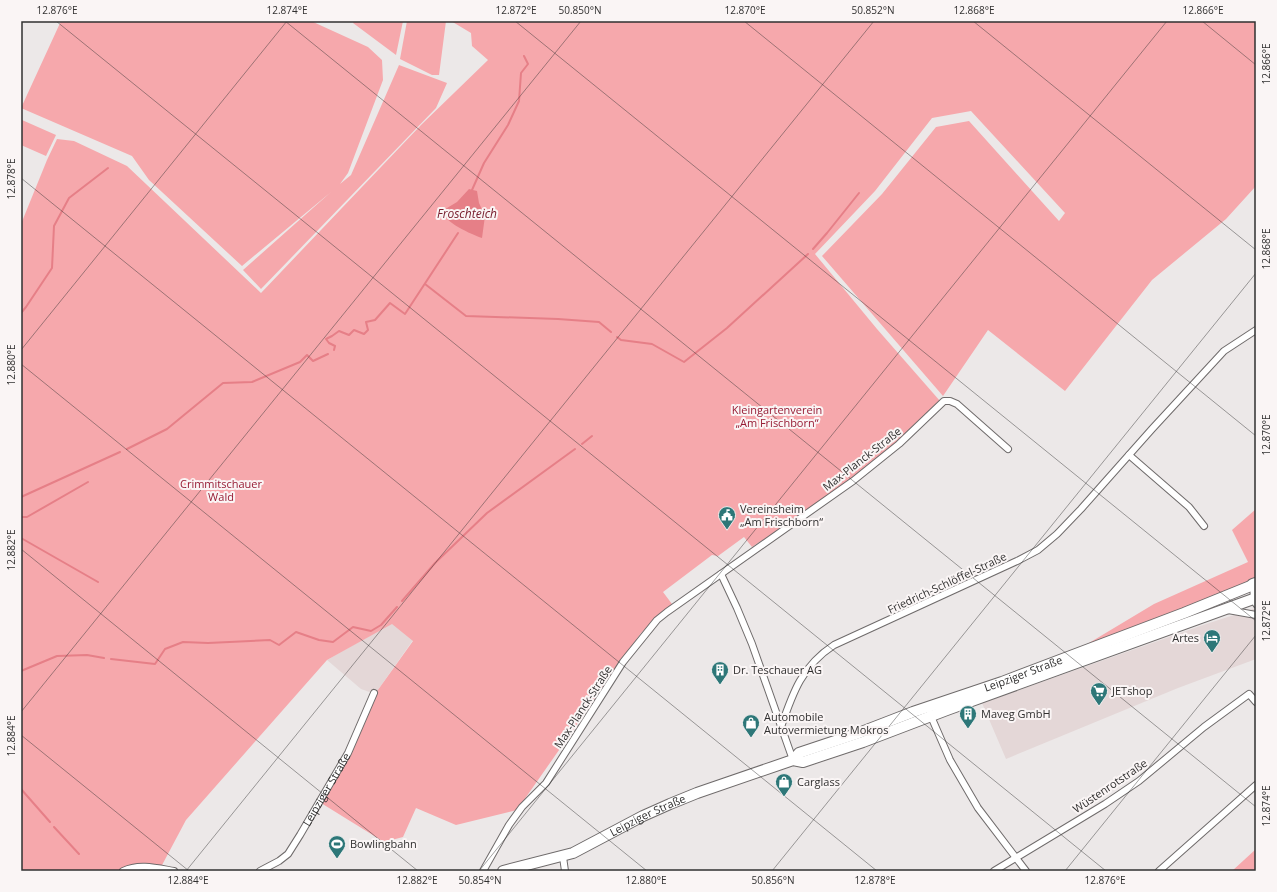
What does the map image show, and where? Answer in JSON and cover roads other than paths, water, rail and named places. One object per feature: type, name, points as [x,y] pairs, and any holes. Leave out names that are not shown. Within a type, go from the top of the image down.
[{"type":"main road","name":"Leipziger Straße","points":[[503,871],[563,857],[581,850],[643,816],[697,793],[793,760],[799,753],[930,712],[1224,610],[1255,594]]},
{"type":"main road","name":"Leipziger Straße","points":[[930,712],[1158,623],[1255,594]]},
{"type":"street","name":"Friedrich-Schlöffel-Straße","points":[[781,727],[793,694],[801,679],[810,665],[822,654],[834,645],[1038,550],[1081,509],[1224,351],[1256,330]]},
{"type":"street","name":"Max-Planck-Straße","points":[[483,871],[509,825],[522,807],[546,783],[623,662],[657,620],[666,612],[854,481],[899,444],[944,401],[950,401],[957,404],[1008,449]]},
{"type":"street","points":[[1129,455],[1190,507],[1204,526]]},
{"type":"street","points":[[721,574],[738,608],[752,644],[793,760]]},
{"type":"street","points":[[1224,610],[1256,615]]},
{"type":"street","name":"Leipziger Straße","points":[[260,871],[288,854],[348,753],[374,693]]},
{"type":"street","name":"Wüstenrotstraße","points":[[994,871],[1015,857],[1066,828],[1139,781],[1204,727],[1249,694],[1256,702]]},
{"type":"street","points":[[930,712],[950,760],[978,808],[1026,871]]},
{"type":"street","points":[[1160,871],[1256,785]]},
{"type":"street","points":[[563,857],[565,871]]},
{"type":"street","points":[[123,871],[129,868],[144,866],[174,871]]},
{"type":"water","name":"Froschteich","points":[[469,189],[477,191],[479,203],[485,216],[482,238],[453,224],[448,220],[442,211],[457,202]]},
{"type":"waterway","points":[[472,190],[484,163],[508,125],[519,101],[521,73],[528,64],[524,56]]},
{"type":"waterway","points":[[21,313],[52,268],[54,226],[69,198],[108,168]]},
{"type":"waterway","points":[[813,249],[859,193]]},
{"type":"waterway","points":[[334,350],[335,346],[329,343],[326,339],[339,331],[349,335],[354,330],[364,334],[368,330],[366,322],[375,320],[390,303],[405,314],[458,233]]},
{"type":"waterway","points":[[617,337],[621,340],[652,344],[684,362],[727,328],[808,254]]},
{"type":"waterway","points":[[425,284],[466,316],[599,322],[611,332]]},
{"type":"waterway","points":[[127,449],[167,429],[223,383],[252,382],[300,362],[307,355],[313,361],[328,354]]},
{"type":"waterway","points":[[582,444],[592,436]]},
{"type":"waterway","points":[[402,601],[435,563],[487,513],[575,449]]},
{"type":"waterway","points":[[21,497],[120,452]]},
{"type":"waterway","points":[[21,517],[27,517],[88,482]]},
{"type":"waterway","points":[[21,538],[98,582]]},
{"type":"waterway","points":[[111,659],[155,664],[165,649],[183,642],[208,643],[270,640],[279,645],[296,632],[319,640],[333,642],[353,627],[371,631],[381,625],[397,607]]},
{"type":"waterway","points":[[21,671],[57,656],[87,655],[104,658]]},
{"type":"waterway","points":[[21,789],[50,822]]},
{"type":"waterway","points":[[54,827],[79,854]]},
{"type":"place","name":"Vereinsheim „Am Frischborn“","points":[[727,530]]},
{"type":"place","name":"Artes","points":[[1212,653]]},
{"type":"place","name":"Dr. Teschauer AG","points":[[720,685]]},
{"type":"place","name":"JETshop","points":[[1099,706]]},
{"type":"place","name":"Maveg GmbH","points":[[968,729]]},
{"type":"place","name":"Automobile Autovermietung Mokros","points":[[751,738]]},
{"type":"place","name":"Carglass","points":[[784,797]]},
{"type":"place","name":"Bowlingbahn","points":[[337,859]]},
{"type":"park label","name":"Kleingartenverein „Am Frischborn“","points":[[777,416]]},
{"type":"park label","name":"Crimmitschauer Wald","points":[[221,490]]}]
